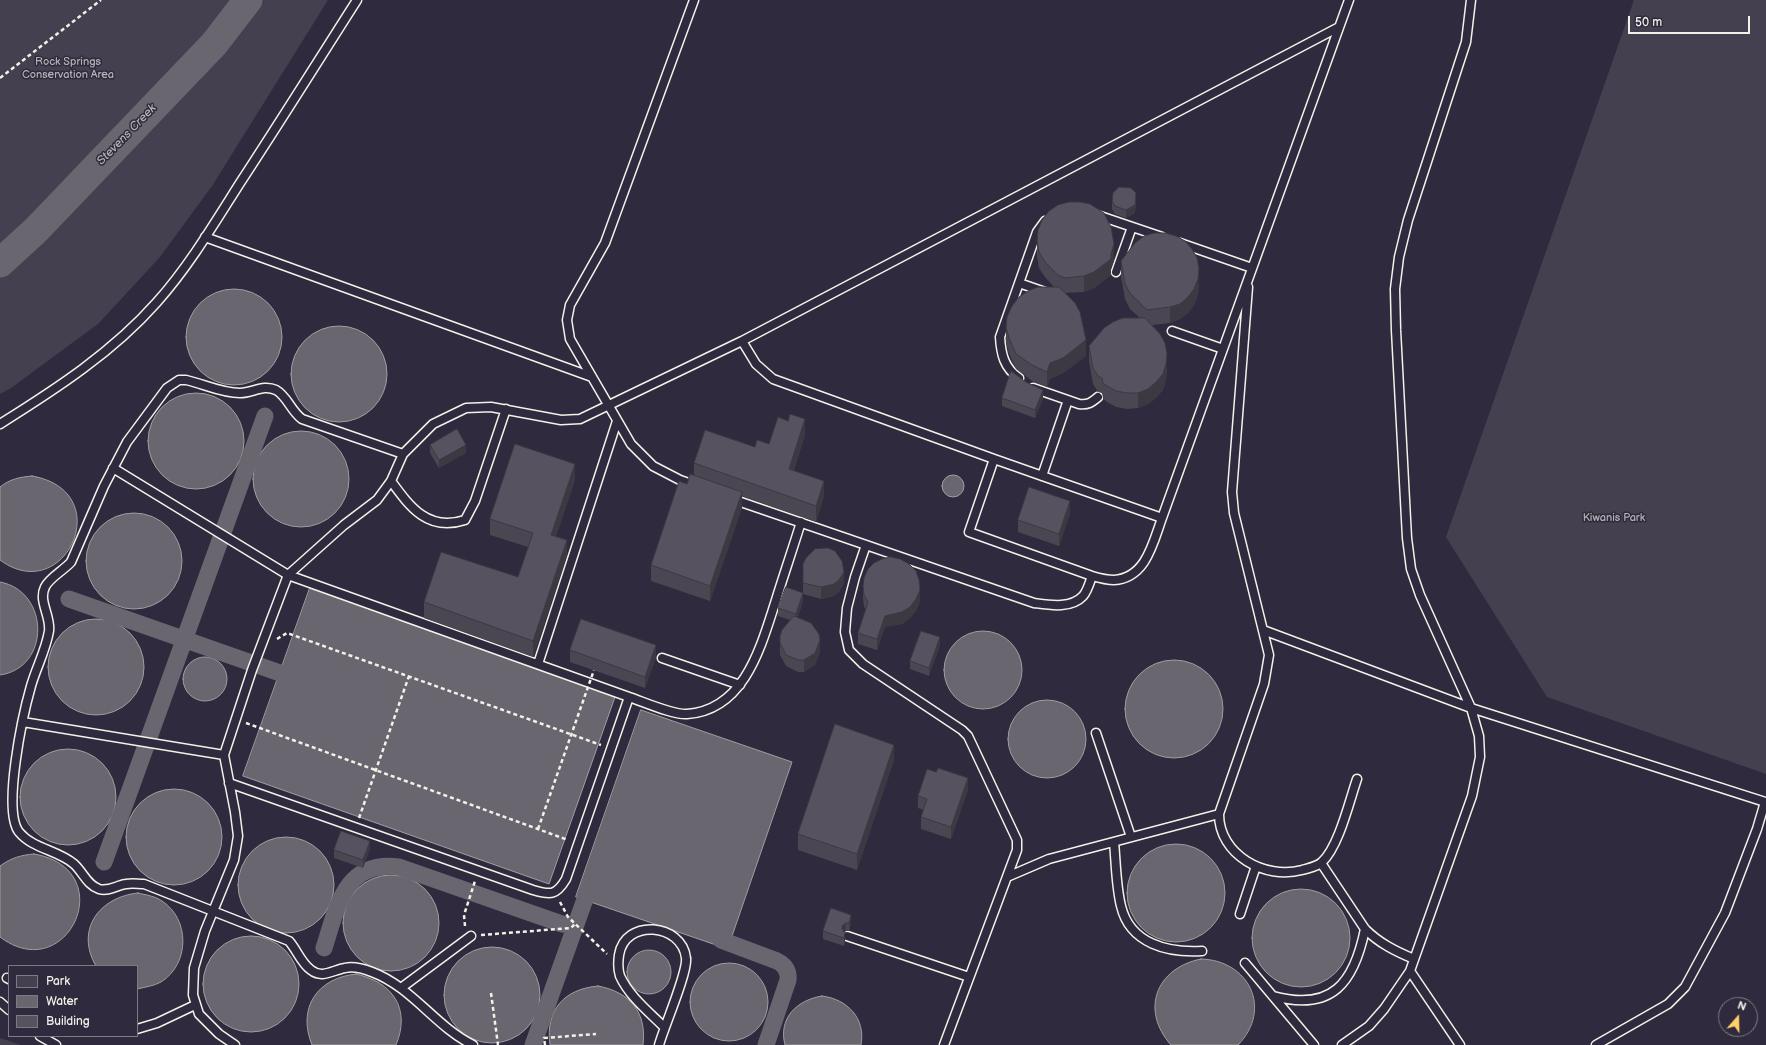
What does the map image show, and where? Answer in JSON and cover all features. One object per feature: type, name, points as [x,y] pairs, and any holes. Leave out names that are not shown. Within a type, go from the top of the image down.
[{"type":"lane","points":[[0,424],[41,398],[92,362],[124,335],[157,302],[190,260],[357,0]]},
{"type":"lane","points":[[694,0],[605,243],[570,305],[567,320],[570,339],[631,444],[653,466],[680,480],[708,490]]},
{"type":"lane","points":[[994,459],[969,532],[1092,576],[1113,580],[1129,577],[1140,568],[1149,555],[1349,0]]},
{"type":"lane","points":[[1342,1045],[1369,1026],[1392,998],[1410,970],[1472,796],[1480,757],[1479,736],[1471,708],[1420,595],[1411,569],[1406,515],[1395,289],[1399,257],[1408,220],[1466,42],[1471,0]]},
{"type":"lane","points":[[235,1045],[207,1023],[199,1014],[193,995],[194,968],[197,954],[213,910],[234,860],[238,836],[224,755],[252,670],[288,575],[344,525],[377,500],[391,481],[403,454],[433,424],[466,408],[491,407],[561,420],[580,419],[742,342],[1339,27]]},
{"type":"lane","points":[[1088,212],[1252,268]]},
{"type":"lane","points":[[1052,216],[1045,220],[1037,232],[1000,337],[1001,352],[1005,364],[1016,376],[1029,386],[1068,400],[1086,404],[1092,403],[1098,398]]},
{"type":"lane","points":[[1116,272],[1132,227]]},
{"type":"lane","points":[[205,237],[592,377]]},
{"type":"lane","points":[[1249,276],[1232,492],[1234,513],[1269,655],[1264,684],[1219,814],[1219,824],[1228,843],[1245,861],[1256,866],[1283,872],[1297,871],[1321,863],[1329,853],[1336,842],[1357,779]]},
{"type":"lane","points":[[1019,283],[1055,296]]},
{"type":"lane","points":[[1172,331],[1223,349]]},
{"type":"lane","points":[[742,342],[756,364],[773,379],[1162,518]]},
{"type":"lane","points":[[403,454],[302,419],[296,414],[281,394],[270,388],[265,387],[248,393],[234,393],[186,380],[179,380],[173,383],[163,393],[127,442],[113,468],[72,562],[64,571],[49,581],[45,587],[43,600],[48,613],[49,631],[31,685],[23,722],[14,784],[14,822],[19,832],[28,841],[74,864],[92,886],[108,890],[129,884],[144,884],[213,910],[289,942],[296,949],[305,965],[312,972],[331,974],[347,968],[358,968],[372,972],[401,988],[456,1035],[473,1045]]},
{"type":"lane","points":[[1042,476],[1068,400]]},
{"type":"lane","points":[[391,481],[408,505],[422,516],[435,522],[451,525],[464,520],[475,502],[506,409]]},
{"type":"lane","points":[[538,664],[617,421]]},
{"type":"lane","points":[[113,468],[288,575],[665,710],[686,714],[706,711],[722,702],[740,685],[751,669],[760,649],[801,522]]},
{"type":"lane","points":[[722,495],[1034,603],[1054,606],[1071,603],[1083,596],[1092,576]]},
{"type":"lane","points":[[866,545],[854,577],[847,608],[845,632],[849,650],[863,664],[962,730],[968,736],[1017,840],[1017,850],[944,1045]]},
{"type":"lane","points":[[1264,630],[1471,708],[1766,802],[1725,913],[1685,987],[1668,1004],[1596,1045]]},
{"type":"lane","points":[[662,658],[740,685]]},
{"type":"lane","points":[[229,783],[533,890],[545,893],[555,892],[561,888],[566,879],[629,697]]},
{"type":"lane","points":[[23,722],[224,755]]},
{"type":"lane","points":[[1096,733],[1131,837]]},
{"type":"lane","points":[[1007,877],[1048,859],[1219,814]]},
{"type":"lane","points":[[1114,842],[1121,906],[1125,918],[1133,930],[1145,940],[1158,947],[1174,951],[1202,951]]},
{"type":"lane","points":[[1321,863],[1364,929],[1386,946],[1414,959]]},
{"type":"lane","points":[[1240,914],[1256,866]]},
{"type":"lane","points":[[659,1045],[683,974],[686,958],[683,946],[674,937],[662,931],[649,929],[637,932],[626,938],[620,948],[620,975],[627,988],[664,1027]]},
{"type":"lane","points":[[1273,996],[1288,1000],[1305,1001],[1320,998],[1333,992],[1344,982],[1353,968],[1358,955],[1364,929]]},
{"type":"lane","points":[[847,936],[970,977]]},
{"type":"lane","points":[[401,988],[469,937]]},
{"type":"lane","points":[[1245,963],[1314,1045]]},
{"type":"lane","points":[[1410,970],[1460,1045]]},
{"type":"lane","points":[[0,1002],[8,1009]]},
{"type":"lane","points":[[138,1029],[157,1023],[195,1005]]},
{"type":"lane","points":[[42,1037],[56,1045]]},
{"type":"path","points":[[0,78],[101,0]]},
{"type":"path","points":[[293,635],[599,744]]},
{"type":"path","points":[[538,829],[594,670]]},
{"type":"path","points":[[359,817],[409,676]]},
{"type":"path","points":[[260,728],[565,839]]},
{"type":"path","points":[[473,888],[464,914],[469,937],[571,928],[575,924]]},
{"type":"path","points":[[568,917],[619,965]]},
{"type":"path","points":[[491,993],[498,1044]]},
{"type":"path","points":[[545,1045],[544,1038],[596,1034]]},
{"type":"green space","name":"Rock Springs Conservation Area","points":[[0,0],[328,0],[212,186],[160,257],[98,324],[11,388],[0,394]]},
{"type":"green space","name":"Kiwanis Park","points":[[1634,0],[1766,0],[1766,774],[1547,697],[1446,537]]},
{"type":"green space","points":[[0,1038],[21,1045],[0,1045]]},
{"type":"water","points":[[234,289],[252,293],[268,303],[278,319],[282,337],[278,355],[268,371],[252,381],[234,385],[216,381],[200,371],[190,355],[186,337],[190,319],[200,303],[216,293]]},
{"type":"water","points":[[339,326],[357,330],[373,340],[383,356],[387,374],[383,392],[373,408],[357,418],[339,422],[321,418],[305,408],[295,392],[291,374],[295,356],[305,340],[321,330]]},
{"type":"water","points":[[196,393],[214,397],[230,407],[240,423],[244,441],[240,459],[230,475],[214,485],[196,489],[178,485],[162,475],[152,459],[148,441],[152,423],[162,407],[178,397]]},
{"type":"water","points":[[301,431],[319,435],[335,445],[345,461],[349,479],[345,497],[335,513],[319,523],[301,527],[283,523],[267,513],[257,497],[253,479],[257,461],[267,445],[283,435]]},
{"type":"water","points":[[953,475],[961,478],[964,486],[961,494],[953,497],[945,494],[942,486],[945,478]]},
{"type":"water","points":[[32,476],[58,486],[73,502],[77,522],[73,542],[62,558],[45,569],[24,571],[0,560],[0,487],[15,479]]},
{"type":"water","points":[[134,513],[152,517],[168,527],[178,543],[182,561],[178,579],[168,595],[152,605],[134,609],[116,605],[100,595],[90,579],[86,561],[90,543],[100,527],[116,517]]},
{"type":"water","points":[[0,582],[16,588],[28,599],[35,614],[38,629],[36,645],[29,659],[17,669],[0,675]]},
{"type":"water","points":[[310,588],[615,697],[549,884],[243,776]]},
{"type":"water","points":[[96,619],[114,623],[130,633],[140,649],[144,667],[140,685],[130,701],[114,711],[96,715],[78,711],[62,701],[52,685],[48,667],[52,649],[62,633],[78,623]]},
{"type":"water","points":[[983,631],[998,634],[1011,642],[1019,655],[1022,670],[1019,685],[1011,698],[998,706],[983,709],[968,706],[955,698],[947,685],[944,670],[947,655],[955,642],[968,634]]},
{"type":"water","points":[[209,657],[221,663],[226,671],[226,687],[221,695],[213,700],[201,701],[189,695],[184,687],[183,675],[189,663],[197,658]]},
{"type":"water","points":[[1164,660],[1184,660],[1193,663],[1209,674],[1220,690],[1223,699],[1223,719],[1220,728],[1209,744],[1193,755],[1184,758],[1164,758],[1147,750],[1139,744],[1133,736],[1125,719],[1125,699],[1133,682],[1139,674],[1147,668]]},
{"type":"water","points":[[1047,700],[1062,703],[1075,711],[1083,724],[1086,739],[1083,754],[1075,767],[1062,775],[1047,778],[1032,775],[1019,767],[1011,754],[1008,739],[1011,724],[1019,711],[1032,703]]},
{"type":"water","points":[[641,710],[792,762],[731,939],[722,937],[719,946],[576,897]]},
{"type":"water","points":[[68,749],[86,753],[102,763],[112,779],[116,797],[112,815],[102,831],[86,841],[68,845],[50,841],[34,831],[24,815],[20,797],[24,779],[34,763],[50,753]]},
{"type":"water","points":[[174,789],[192,793],[208,803],[218,819],[222,837],[218,855],[208,871],[192,881],[174,885],[156,881],[140,871],[130,855],[126,837],[130,819],[140,803],[156,793]]},
{"type":"water","points":[[286,837],[304,841],[320,851],[330,867],[334,885],[330,903],[320,919],[304,929],[286,933],[268,929],[252,919],[242,903],[238,885],[242,867],[252,851],[268,841]]},
{"type":"water","points":[[1166,844],[1186,844],[1195,847],[1211,858],[1222,874],[1225,883],[1225,903],[1222,912],[1211,928],[1195,939],[1186,942],[1166,942],[1149,934],[1141,928],[1135,920],[1127,903],[1127,883],[1135,866],[1141,858],[1149,852]]},
{"type":"water","points":[[34,854],[61,864],[75,880],[80,900],[76,920],[64,937],[46,948],[25,949],[0,937],[0,866],[16,857]]},
{"type":"water","points":[[391,875],[409,879],[425,889],[435,905],[439,923],[435,941],[425,957],[409,967],[391,971],[373,967],[357,957],[347,941],[343,923],[347,905],[357,889],[373,879]]},
{"type":"water","points":[[1291,889],[1311,889],[1320,892],[1336,903],[1347,919],[1350,928],[1350,948],[1347,957],[1336,973],[1320,984],[1311,987],[1291,987],[1274,979],[1266,973],[1260,965],[1252,948],[1252,928],[1260,911],[1266,903],[1274,897]]},
{"type":"water","points":[[138,893],[162,901],[171,909],[178,919],[182,930],[183,942],[181,953],[171,974],[161,982],[138,989],[138,965],[96,965],[90,953],[88,940],[90,928],[94,918],[102,908],[112,901],[124,896]]},
{"type":"water","points":[[251,936],[269,940],[285,950],[295,966],[299,984],[295,1002],[285,1018],[269,1028],[251,1032],[233,1028],[217,1018],[207,1002],[203,984],[207,966],[217,950],[233,940]]},
{"type":"water","points":[[492,947],[510,951],[526,961],[536,977],[540,995],[536,1013],[526,1029],[510,1039],[492,1043],[474,1039],[458,1029],[448,1013],[444,995],[448,977],[458,961],[474,951]]},
{"type":"water","points":[[645,950],[653,950],[665,956],[671,968],[671,976],[665,988],[653,994],[645,994],[633,988],[627,976],[627,968],[633,956]]},
{"type":"water","points":[[1201,959],[1218,962],[1232,968],[1243,977],[1251,989],[1254,1002],[1254,1017],[1248,1031],[1238,1045],[1171,1045],[1162,1032],[1156,1018],[1155,1005],[1158,992],[1164,981],[1173,971],[1186,964]]},
{"type":"water","points":[[729,963],[744,966],[757,974],[765,987],[768,1002],[765,1017],[757,1030],[744,1038],[729,1041],[714,1038],[701,1030],[693,1017],[690,1002],[693,987],[701,974],[714,966]]},
{"type":"water","points":[[356,974],[380,983],[389,990],[396,999],[400,1009],[401,1020],[400,1032],[396,1045],[312,1045],[308,1031],[307,1019],[309,1007],[314,997],[321,988],[331,982],[342,977]]},
{"type":"water","points":[[598,986],[619,993],[634,1005],[639,1013],[642,1023],[644,1033],[643,1045],[550,1045],[549,1033],[551,1021],[559,1004],[575,992]]},
{"type":"water","points":[[822,996],[839,1001],[853,1012],[861,1026],[861,1045],[785,1045],[784,1027],[792,1012],[797,1006],[813,998]]},
{"type":"building","points":[[1119,187],[1131,188],[1136,193],[1135,205],[1126,210],[1115,206],[1112,201],[1113,193]]},
{"type":"building","points":[[1069,202],[1090,204],[1104,213],[1111,227],[1114,244],[1111,259],[1094,272],[1084,276],[1065,278],[1058,275],[1045,262],[1039,252],[1037,241],[1038,230],[1042,220],[1049,211],[1058,205]]},
{"type":"building","points":[[1155,233],[1166,233],[1185,241],[1197,258],[1199,269],[1198,279],[1194,289],[1180,304],[1147,310],[1130,293],[1125,284],[1121,261],[1135,243],[1144,236]]},
{"type":"building","points":[[1038,287],[1059,287],[1075,303],[1080,312],[1086,340],[1063,358],[1050,363],[1047,372],[1032,365],[1016,354],[1006,327],[1007,317],[1012,306],[1019,297]]},
{"type":"building","points":[[1123,318],[1145,318],[1160,334],[1165,343],[1167,354],[1163,374],[1148,389],[1138,393],[1116,391],[1107,386],[1103,383],[1102,378],[1098,376],[1093,368],[1089,346],[1104,328]]},
{"type":"building","points":[[1011,371],[1026,382],[1043,390],[1035,410],[1002,398]]},
{"type":"building","points":[[790,414],[805,419],[789,469],[824,481],[816,506],[694,463],[705,430],[755,447],[757,440],[769,444],[778,417],[788,421]]},
{"type":"building","points":[[457,429],[466,445],[439,460],[430,445]]},
{"type":"building","points":[[515,444],[575,464],[551,535],[567,540],[533,641],[424,602],[441,552],[518,577],[533,533],[490,519]]},
{"type":"building","points":[[690,474],[742,492],[710,586],[651,565],[679,481],[687,484]]},
{"type":"building","points":[[1029,487],[1070,501],[1059,534],[1018,520]]},
{"type":"building","points":[[828,548],[835,551],[842,561],[844,572],[839,580],[834,584],[821,587],[803,583],[803,564],[806,558],[815,549]]},
{"type":"building","points":[[891,557],[900,559],[909,564],[916,571],[920,590],[910,607],[902,612],[885,616],[877,639],[858,633],[868,602],[864,595],[864,578],[868,569],[874,563]]},
{"type":"building","points":[[786,587],[803,593],[796,614],[778,608]]},
{"type":"building","points":[[794,616],[811,623],[819,634],[820,640],[815,653],[804,660],[798,660],[786,655],[780,643],[782,630]]},
{"type":"building","points":[[581,619],[656,645],[645,677],[570,650]]},
{"type":"building","points":[[921,631],[940,637],[929,668],[910,661]]},
{"type":"building","points":[[835,724],[894,745],[857,854],[798,834]]},
{"type":"building","points":[[938,768],[968,778],[951,827],[921,817],[927,799],[918,796],[927,769],[936,772]]},
{"type":"building","points":[[341,831],[370,841],[363,860],[334,850]]},
{"type":"building","points":[[831,908],[851,915],[849,923],[842,926],[845,933],[844,938],[823,931]]},
{"type":"waterway","name":"Stevens Creek","points":[[0,263],[36,230],[214,44],[248,0]]},
{"type":"waterway","points":[[104,862],[265,416]]},
{"type":"waterway","points":[[69,599],[280,673]]},
{"type":"waterway","points":[[324,948],[333,917],[346,890],[355,879],[366,871],[381,867],[399,867],[562,924],[572,925],[576,922]]},
{"type":"waterway","points":[[533,1045],[585,899]]},
{"type":"waterway","points":[[721,940],[777,961],[782,964],[787,971],[788,980],[766,1045]]}]
